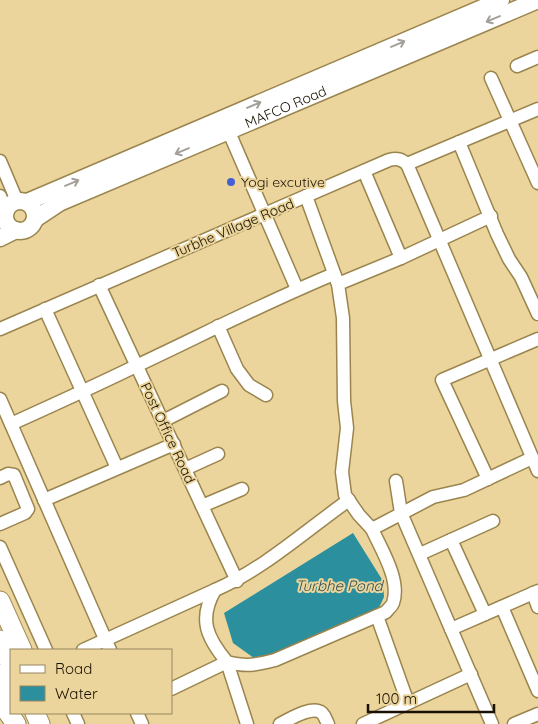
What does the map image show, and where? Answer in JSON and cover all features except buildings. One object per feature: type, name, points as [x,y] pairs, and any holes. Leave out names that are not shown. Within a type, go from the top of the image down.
[{"type":"highway","points":[[0,601],[22,649]]},
{"type":"highway","points":[[0,640],[10,663]]},
{"type":"highway","points":[[0,674],[10,699]]},
{"type":"highway","points":[[0,701],[16,724]]},
{"type":"main road","name":"MAFCO Road","points":[[356,70],[501,0]]},
{"type":"main road","name":"MAFCO Road","points":[[9,207],[220,127],[356,70],[538,0]]},
{"type":"main road","name":"MAFCO Road","points":[[35,219],[59,203],[220,127]]},
{"type":"main road","points":[[0,238],[16,230],[26,230],[34,223],[34,209],[9,207],[8,225],[16,230]]},
{"type":"street","points":[[517,66],[538,57]]},
{"type":"street","points":[[491,78],[538,183]]},
{"type":"street","points":[[538,109],[408,164],[538,471]]},
{"type":"street","points":[[220,127],[265,214],[297,289]]},
{"type":"street","points":[[460,142],[509,258],[521,277],[538,314]]},
{"type":"street","name":"Turbhe Village Road","points":[[0,328],[396,158],[408,164]]},
{"type":"street","points":[[0,161],[9,207]]},
{"type":"street","points":[[364,171],[401,258]]},
{"type":"street","points":[[172,689],[227,662],[243,666],[275,660],[386,612],[393,603],[395,591],[393,575],[372,529],[346,495],[342,472],[347,428],[344,401],[343,318],[338,284],[306,196]]},
{"type":"street","points":[[338,284],[401,258],[491,216]]},
{"type":"street","points":[[11,424],[297,289],[334,274],[338,284]]},
{"type":"street","name":"Post Office Road","points":[[100,286],[237,581]]},
{"type":"street","points":[[45,309],[117,468]]},
{"type":"street","points":[[218,326],[238,369],[249,385],[266,395]]},
{"type":"street","points":[[488,478],[442,380],[538,339]]},
{"type":"street","points":[[162,421],[222,391]]},
{"type":"street","points":[[0,398],[108,645]]},
{"type":"street","points":[[44,500],[174,444]]},
{"type":"street","points":[[185,469],[218,454]]},
{"type":"street","points":[[372,529],[433,497],[464,490],[532,458]]},
{"type":"street","points":[[0,478],[8,474],[14,475],[28,509],[25,513],[0,524]]},
{"type":"street","points":[[396,481],[401,513],[492,724]]},
{"type":"street","points":[[202,506],[242,489]]},
{"type":"street","points":[[88,649],[108,645],[215,590],[237,581],[349,500]]},
{"type":"street","points":[[420,554],[493,521]]},
{"type":"street","points":[[452,540],[485,614]]},
{"type":"street","points":[[0,547],[46,649]]},
{"type":"street","points":[[215,590],[206,609],[205,621],[215,646],[227,662],[247,724]]},
{"type":"street","points":[[451,629],[535,592],[538,606]]},
{"type":"street","points":[[502,607],[538,691]]},
{"type":"street","points":[[377,616],[408,703]]},
{"type":"street","points":[[363,724],[471,674]]},
{"type":"street","points":[[280,724],[309,711],[317,710],[324,714],[328,724]]},
{"type":"street","points":[[522,723],[538,714]]},
{"type":"water","name":"Turbhe Pond","points":[[353,533],[383,581],[384,597],[377,612],[258,661],[233,643],[224,613]]},
{"type":"place","name":"Yogi excutive","points":[[231,182]]}]
